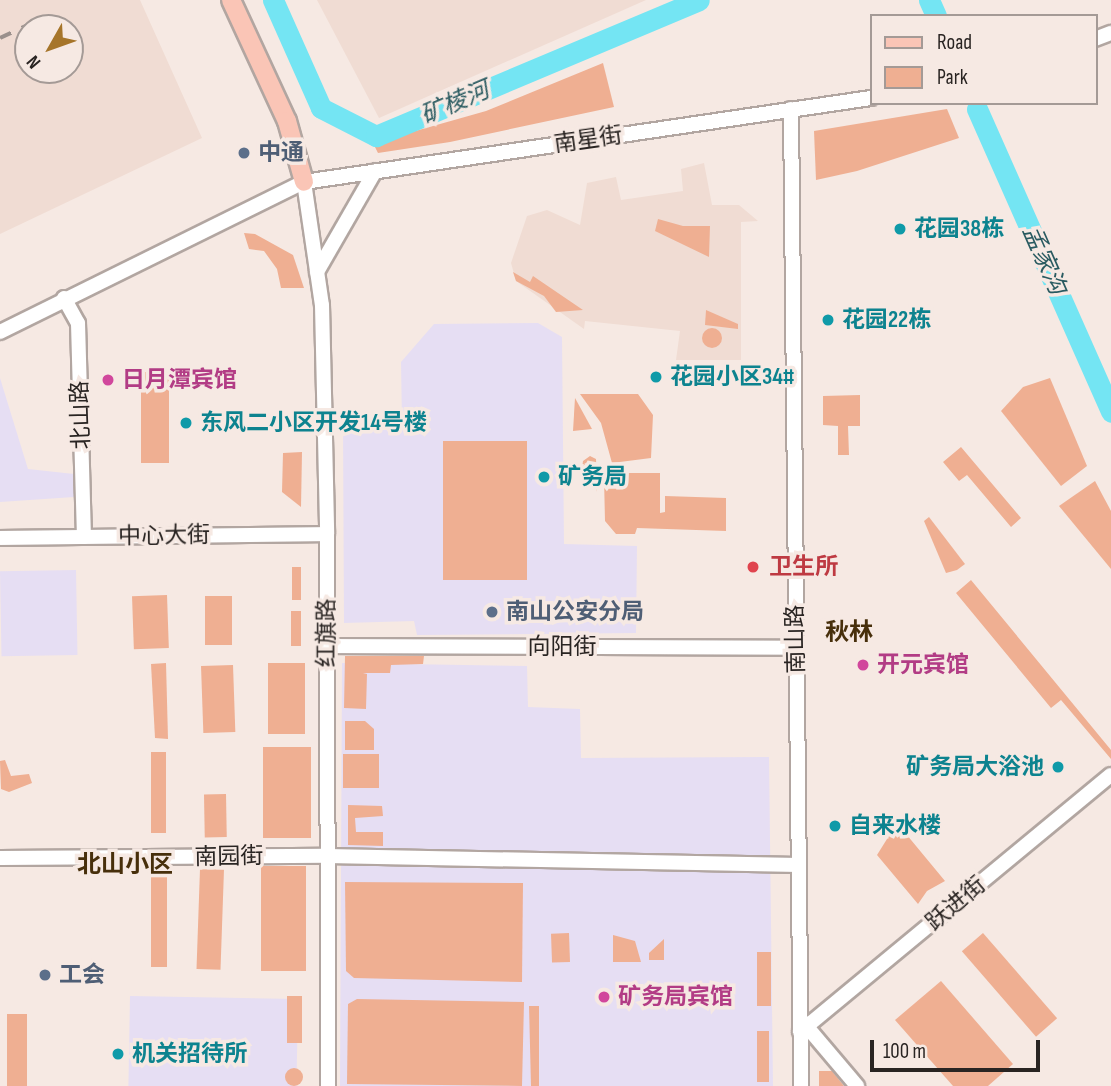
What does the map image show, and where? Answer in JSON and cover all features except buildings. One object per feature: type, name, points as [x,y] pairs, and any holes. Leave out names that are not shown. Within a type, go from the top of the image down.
[{"type":"main road","points":[[232,0],[280,103],[304,182]]},
{"type":"street","name":"南星街","points":[[64,298],[304,182],[870,97]]},
{"type":"street","name":"南山路","points":[[791,109],[801,1086]]},
{"type":"street","points":[[317,272],[376,171]]},
{"type":"street","name":"红旗路","points":[[304,182],[317,272],[327,534],[328,1086]]},
{"type":"street","points":[[0,332],[64,298]]},
{"type":"street","name":"北山路","points":[[64,298],[78,323],[84,537]]},
{"type":"street","name":"中心大街","points":[[0,538],[327,534]]},
{"type":"street","name":"向阳街","points":[[327,646],[797,648]]},
{"type":"street","name":"跃进街","points":[[802,1026],[1111,775]]},
{"type":"street","name":"南园街","points":[[0,858],[327,856],[799,865]]},
{"type":"street","points":[[802,1026],[857,1086]]},
{"type":"shaded area","points":[[0,0],[140,0],[202,138],[0,234]]},
{"type":"shaded area","points":[[317,0],[646,0],[379,118]]},
{"type":"shaded area","points":[[704,163],[712,205],[739,205],[758,221],[741,222],[741,360],[676,360],[680,331],[585,321],[584,329],[516,281],[511,263],[527,216],[547,210],[580,225],[587,183],[616,177],[621,200],[683,191],[681,169]]},
{"type":"shaded area","points":[[538,323],[562,337],[564,544],[637,546],[636,633],[417,635],[414,621],[344,623],[343,425],[402,423],[401,362],[434,324]]},
{"type":"shaded area","points":[[0,378],[28,469],[74,474],[74,497],[0,502]]},
{"type":"shaded area","points":[[76,570],[77,655],[1,656],[0,571]]},
{"type":"shaded area","points":[[342,663],[527,666],[528,707],[580,709],[581,758],[769,757],[773,1086],[340,1086]]},
{"type":"shaded area","points":[[130,996],[298,999],[296,1086],[128,1086]]},
{"type":"green space","points":[[603,63],[614,107],[450,142],[378,153],[373,143],[486,111]]},
{"type":"green space","points":[[947,109],[959,138],[857,171],[816,180],[814,131]]},
{"type":"green space","points":[[658,219],[683,226],[710,226],[709,257],[655,231]]},
{"type":"green space","points":[[244,233],[255,234],[293,255],[304,288],[281,288],[277,269],[264,251],[249,249]]},
{"type":"green space","points":[[513,272],[530,282],[533,276],[583,310],[556,312],[544,296],[516,281]]},
{"type":"green space","points":[[706,310],[738,324],[738,329],[705,325]]},
{"type":"green space","points":[[712,328],[719,331],[722,338],[719,345],[712,348],[705,345],[702,338],[705,331]]},
{"type":"green space","points":[[141,372],[169,372],[169,463],[141,463]]},
{"type":"green space","points":[[1050,378],[1087,466],[1061,486],[1001,411],[1023,387]]},
{"type":"green space","points":[[580,394],[638,394],[653,415],[651,458],[612,463],[601,423]]},
{"type":"green space","points":[[860,395],[860,426],[848,426],[849,455],[838,455],[838,426],[823,425],[823,396]]},
{"type":"green space","points":[[575,398],[592,429],[573,431]]},
{"type":"green space","points":[[443,441],[527,441],[527,580],[443,580]]},
{"type":"green space","points":[[961,447],[1021,518],[1011,527],[967,475],[959,481],[943,462]]},
{"type":"green space","points":[[302,452],[301,507],[282,492],[283,453]]},
{"type":"green space","points":[[590,456],[596,459],[597,492],[594,471],[582,469],[583,461]]},
{"type":"green space","points":[[613,473],[660,473],[660,513],[665,512],[665,496],[726,498],[726,531],[637,528],[635,534],[616,534],[605,521],[604,478]]},
{"type":"green space","points":[[1095,481],[1111,511],[1111,569],[1059,506]]},
{"type":"green space","points":[[929,517],[965,564],[957,570],[946,573],[924,521]]},
{"type":"green space","points":[[292,567],[301,567],[301,600],[292,600]]},
{"type":"green space","points":[[971,580],[1111,750],[1111,759],[1061,700],[1051,708],[956,593]]},
{"type":"green space","points":[[167,595],[169,648],[134,649],[132,596]]},
{"type":"green space","points":[[205,596],[232,596],[232,645],[205,645]]},
{"type":"green space","points":[[291,611],[301,611],[301,646],[291,646]]},
{"type":"green space","points":[[345,656],[424,656],[423,664],[391,665],[390,673],[363,673],[367,674],[366,709],[344,708]]},
{"type":"green space","points":[[166,663],[168,739],[155,738],[151,664]]},
{"type":"green space","points":[[268,663],[305,663],[305,734],[268,734]]},
{"type":"green space","points":[[233,665],[235,732],[203,733],[201,666]]},
{"type":"green space","points":[[345,721],[365,721],[374,729],[374,750],[345,750]]},
{"type":"green space","points":[[263,747],[311,747],[311,838],[263,838]]},
{"type":"green space","points":[[151,752],[166,752],[166,833],[151,833]]},
{"type":"green space","points":[[343,754],[379,754],[379,788],[343,788]]},
{"type":"green space","points":[[5,760],[11,776],[29,774],[32,783],[9,792],[1,789],[0,761]]},
{"type":"green space","points":[[204,794],[226,794],[227,837],[205,837]]},
{"type":"green space","points":[[348,805],[382,806],[383,816],[355,818],[356,832],[383,832],[383,846],[348,845]]},
{"type":"green space","points":[[897,823],[945,881],[927,891],[918,904],[877,855]]},
{"type":"green space","points":[[261,866],[306,866],[306,971],[261,971]]},
{"type":"green space","points":[[200,869],[224,870],[220,970],[197,969]]},
{"type":"green space","points":[[151,874],[167,874],[167,967],[151,967]]},
{"type":"green space","points":[[345,882],[523,883],[522,982],[354,978],[346,971]]},
{"type":"green space","points":[[569,933],[570,962],[552,963],[551,934]]},
{"type":"green space","points":[[983,933],[1057,1018],[1036,1037],[962,951]]},
{"type":"green space","points":[[613,935],[635,941],[641,962],[613,962]]},
{"type":"green space","points":[[664,939],[664,960],[649,960],[649,953]]},
{"type":"green space","points":[[757,952],[771,952],[771,1006],[757,1006]]},
{"type":"green space","points":[[941,981],[1013,1064],[988,1086],[953,1086],[895,1020]]},
{"type":"green space","points":[[287,996],[302,996],[302,1043],[287,1043]]},
{"type":"green space","points":[[357,999],[524,1002],[522,1086],[347,1084],[348,1004]]},
{"type":"green space","points":[[529,1006],[539,1006],[539,1086],[531,1086]]},
{"type":"green space","points":[[7,1014],[27,1014],[27,1086],[7,1086]]},
{"type":"green space","points":[[757,1031],[769,1031],[769,1082],[757,1082]]},
{"type":"green space","points":[[290,1068],[298,1068],[303,1077],[301,1084],[290,1086],[285,1081],[285,1073]]},
{"type":"green space","points":[[819,1071],[832,1071],[844,1086],[819,1086]]},
{"type":"waterway","name":"矿棱河","points":[[273,0],[321,108],[376,136],[699,0]]},
{"type":"waterway","name":"孟家沟","points":[[929,0],[935,14]]},
{"type":"waterway","name":"孟家沟","points":[[977,109],[1111,412]]},
{"type":"railway","points":[[0,38],[14,32]]},
{"type":"place","name":"中通","points":[[244,153]]},
{"type":"place","name":"花园38栋","points":[[900,229]]},
{"type":"place","name":"花园22栋","points":[[828,320]]},
{"type":"place","name":"花园小区34#","points":[[656,377]]},
{"type":"place","name":"日月潭宾馆","points":[[108,380]]},
{"type":"place","name":"东风二小区开发14号楼","points":[[186,423]]},
{"type":"place","name":"矿务局","points":[[544,477]]},
{"type":"place","name":"卫生所","points":[[753,567]]},
{"type":"place","name":"南山公安分局","points":[[492,612]]},
{"type":"place","name":"开元宾馆","points":[[863,665]]},
{"type":"place","name":"矿务局大浴池","points":[[1058,767]]},
{"type":"place","name":"自来水楼","points":[[835,826]]},
{"type":"place","name":"工会","points":[[45,975]]},
{"type":"place","name":"矿务局宾馆","points":[[604,997]]},
{"type":"place","name":"机关招待所","points":[[118,1054]]},
{"type":"district","name":"秋林","points":[[849,633]]},
{"type":"district","name":"北山小区","points":[[125,865]]}]
